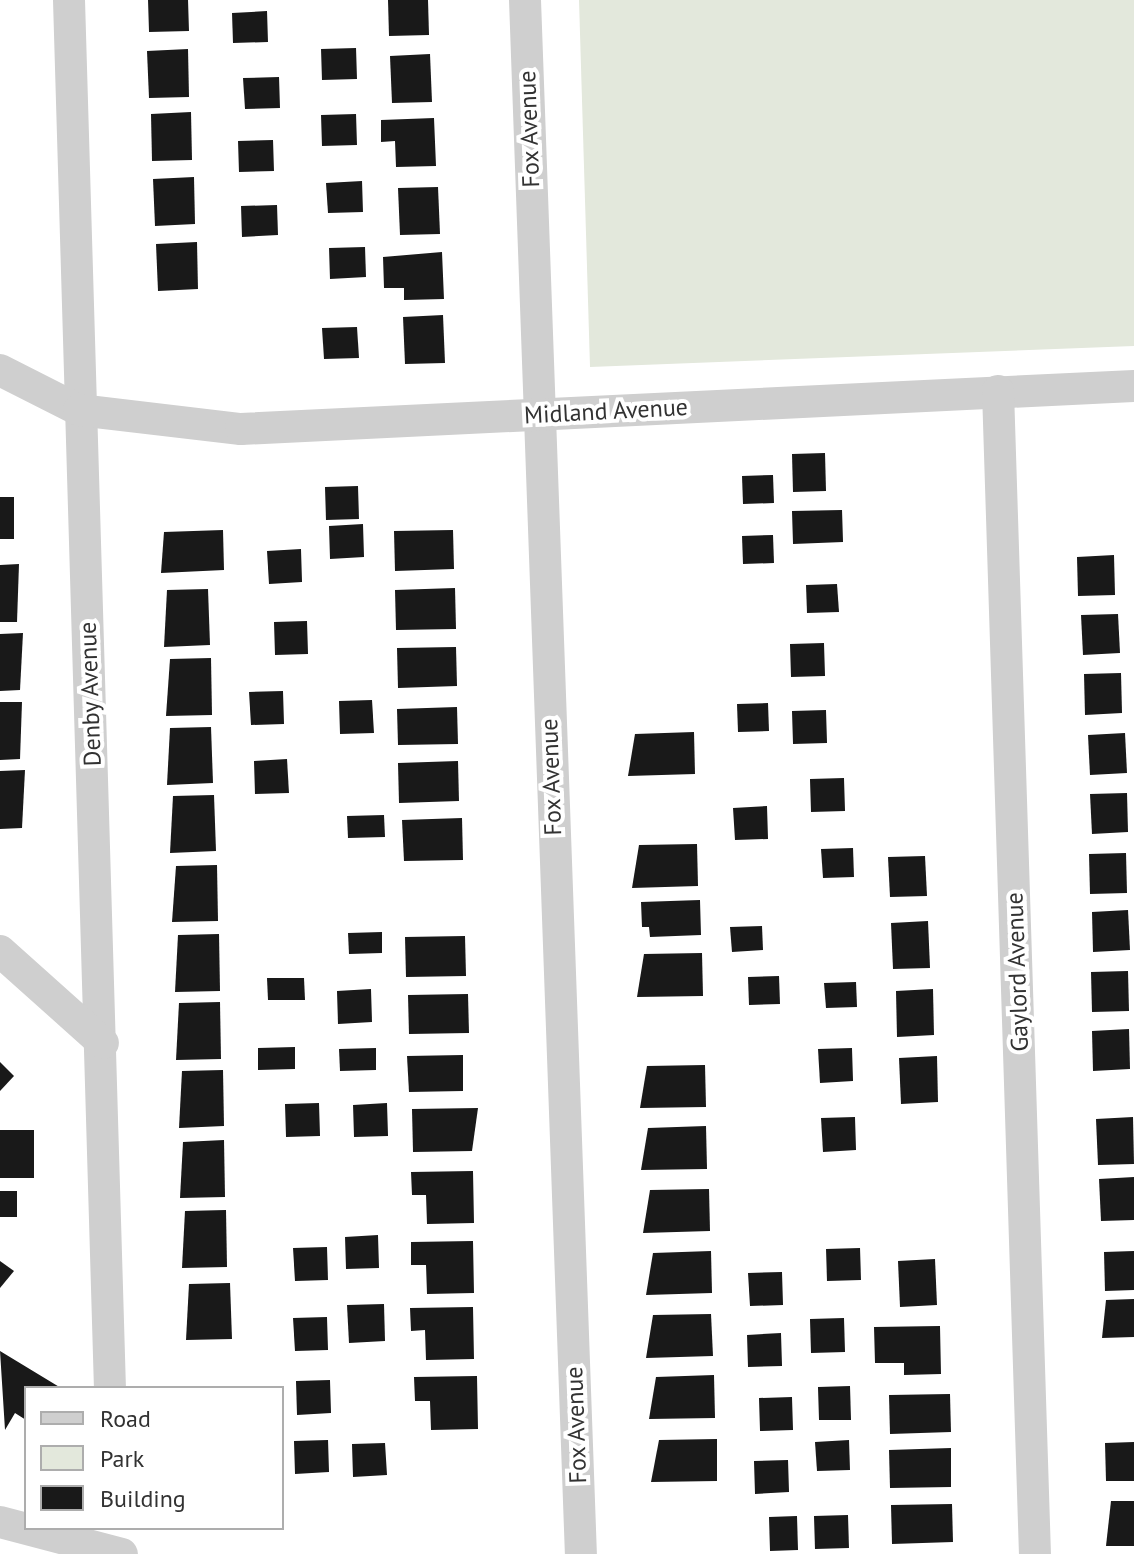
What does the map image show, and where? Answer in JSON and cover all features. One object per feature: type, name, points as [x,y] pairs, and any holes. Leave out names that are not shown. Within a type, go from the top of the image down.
[{"type":"street","name":"Denby Avenue","points":[[69,0],[79,410],[103,1043],[110,1386]]},
{"type":"street","name":"Fox Avenue","points":[[525,0],[581,1554]]},
{"type":"street","points":[[0,370],[79,410]]},
{"type":"street","name":"Midland Avenue","points":[[79,410],[241,429],[1134,386]]},
{"type":"street","name":"Gaylord Avenue","points":[[998,391],[1035,1554]]},
{"type":"street","points":[[0,951],[103,1043]]},
{"type":"street","points":[[0,1522],[24,1527]]},
{"type":"street","points":[[37,1530],[115,1547]]},
{"type":"green space","points":[[579,0],[1134,0],[1134,346],[590,367]]},
{"type":"building","points":[[148,0],[188,0],[189,31],[149,32]]},
{"type":"building","points":[[388,0],[428,0],[429,35],[389,36]]},
{"type":"building","points":[[267,11],[268,42],[233,43],[232,13]]},
{"type":"building","points":[[356,48],[357,79],[322,80],[321,49]]},
{"type":"building","points":[[188,49],[189,97],[149,98],[147,51]]},
{"type":"building","points":[[430,54],[432,102],[392,103],[390,56]]},
{"type":"building","points":[[279,77],[280,108],[245,109],[243,78]]},
{"type":"building","points":[[191,112],[192,160],[152,161],[151,114]]},
{"type":"building","points":[[356,114],[357,145],[322,146],[321,115]]},
{"type":"building","points":[[434,118],[436,166],[396,167],[395,141],[381,142],[381,120]]},
{"type":"building","points":[[273,140],[274,171],[239,172],[238,141]]},
{"type":"building","points":[[194,177],[195,224],[155,226],[153,179]]},
{"type":"building","points":[[362,181],[363,212],[328,213],[326,183]]},
{"type":"building","points":[[438,187],[440,234],[400,235],[398,188]]},
{"type":"building","points":[[277,205],[278,235],[242,237],[241,206]]},
{"type":"building","points":[[197,242],[198,289],[158,291],[156,244]]},
{"type":"building","points":[[365,247],[366,277],[330,279],[329,248]]},
{"type":"building","points":[[442,252],[444,299],[404,300],[404,288],[384,288],[383,257]]},
{"type":"building","points":[[443,315],[445,363],[405,364],[403,317]]},
{"type":"building","points":[[357,327],[359,358],[324,359],[322,328]]},
{"type":"building","points":[[825,453],[826,491],[793,492],[792,454]]},
{"type":"building","points":[[773,475],[774,503],[743,504],[742,476]]},
{"type":"building","points":[[358,486],[359,519],[326,520],[325,487]]},
{"type":"building","points":[[0,497],[14,497],[14,539],[0,539]]},
{"type":"building","points":[[842,510],[843,542],[793,544],[792,511]]},
{"type":"building","points":[[363,524],[364,557],[330,559],[329,526]]},
{"type":"building","points":[[223,530],[224,570],[161,573],[164,532]]},
{"type":"building","points":[[453,530],[454,569],[395,571],[394,531]]},
{"type":"building","points":[[773,535],[774,563],[743,564],[742,536]]},
{"type":"building","points":[[301,549],[302,582],[269,584],[267,551]]},
{"type":"building","points":[[1114,555],[1115,595],[1078,596],[1077,557]]},
{"type":"building","points":[[19,564],[17,622],[0,622],[0,565]]},
{"type":"building","points":[[837,584],[839,612],[807,613],[806,585]]},
{"type":"building","points":[[455,588],[456,629],[396,630],[395,590]]},
{"type":"building","points":[[208,589],[210,645],[164,647],[167,590]]},
{"type":"building","points":[[1118,614],[1120,653],[1083,655],[1081,615]]},
{"type":"building","points":[[307,621],[308,654],[275,655],[274,622]]},
{"type":"building","points":[[23,633],[20,690],[0,691],[0,634]]},
{"type":"building","points":[[824,643],[825,676],[791,677],[790,644]]},
{"type":"building","points":[[456,647],[457,686],[398,688],[397,648]]},
{"type":"building","points":[[211,658],[212,715],[166,716],[170,659]]},
{"type":"building","points":[[1121,673],[1122,713],[1085,715],[1084,674]]},
{"type":"building","points":[[283,691],[284,724],[251,725],[249,692]]},
{"type":"building","points":[[372,700],[374,733],[340,734],[339,701]]},
{"type":"building","points":[[0,702],[22,702],[20,759],[0,760]]},
{"type":"building","points":[[768,703],[769,731],[738,732],[737,704]]},
{"type":"building","points":[[457,707],[458,744],[398,745],[397,709]]},
{"type":"building","points":[[826,710],[827,743],[793,744],[792,711]]},
{"type":"building","points":[[211,727],[213,783],[167,785],[170,728]]},
{"type":"building","points":[[694,732],[695,774],[628,776],[635,734]]},
{"type":"building","points":[[1125,733],[1127,773],[1090,775],[1088,735]]},
{"type":"building","points":[[287,759],[289,793],[255,794],[254,761]]},
{"type":"building","points":[[458,761],[459,801],[399,803],[398,763]]},
{"type":"building","points":[[25,770],[22,828],[0,829],[0,771]]},
{"type":"building","points":[[844,778],[845,811],[811,812],[810,779]]},
{"type":"building","points":[[1127,793],[1128,832],[1092,834],[1090,794]]},
{"type":"building","points":[[214,795],[216,851],[170,853],[173,796]]},
{"type":"building","points":[[767,806],[768,839],[735,840],[733,808]]},
{"type":"building","points":[[384,815],[385,837],[348,838],[347,816]]},
{"type":"building","points":[[462,818],[463,860],[404,861],[402,820]]},
{"type":"building","points":[[697,844],[698,886],[632,888],[639,845]]},
{"type":"building","points":[[853,848],[854,877],[823,878],[821,849]]},
{"type":"building","points":[[1126,853],[1127,893],[1090,894],[1089,854]]},
{"type":"building","points":[[925,856],[927,896],[890,897],[888,857]]},
{"type":"building","points":[[217,865],[218,921],[172,922],[176,866]]},
{"type":"building","points":[[700,900],[701,935],[650,937],[649,927],[642,927],[641,902]]},
{"type":"building","points":[[1128,910],[1130,950],[1093,952],[1092,912]]},
{"type":"building","points":[[928,921],[930,968],[893,969],[891,923]]},
{"type":"building","points":[[762,926],[763,950],[732,952],[730,927]]},
{"type":"building","points":[[382,932],[382,953],[349,954],[348,933]]},
{"type":"building","points":[[219,934],[220,991],[175,992],[178,935]]},
{"type":"building","points":[[465,936],[466,976],[406,977],[405,937]]},
{"type":"building","points":[[702,953],[703,996],[637,997],[644,954]]},
{"type":"building","points":[[1128,971],[1129,1011],[1092,1012],[1091,972]]},
{"type":"building","points":[[779,976],[780,1004],[749,1005],[748,977]]},
{"type":"building","points":[[267,978],[304,978],[305,1000],[268,1000]]},
{"type":"building","points":[[856,982],[857,1007],[826,1008],[824,983]]},
{"type":"building","points":[[371,989],[372,1022],[338,1024],[337,991]]},
{"type":"building","points":[[933,989],[934,1035],[897,1037],[896,991]]},
{"type":"building","points":[[468,994],[469,1033],[409,1034],[408,995]]},
{"type":"building","points":[[220,1002],[221,1059],[176,1060],[179,1003]]},
{"type":"building","points":[[1129,1029],[1130,1069],[1093,1071],[1092,1031]]},
{"type":"building","points":[[295,1047],[295,1069],[258,1070],[258,1048]]},
{"type":"building","points":[[376,1048],[376,1070],[340,1071],[339,1049]]},
{"type":"building","points":[[852,1048],[853,1081],[820,1083],[818,1049]]},
{"type":"building","points":[[463,1055],[463,1091],[409,1092],[407,1056]]},
{"type":"building","points":[[937,1056],[938,1102],[901,1104],[899,1058]]},
{"type":"building","points":[[0,1062],[14,1076],[0,1091]]},
{"type":"building","points":[[705,1065],[706,1107],[640,1108],[647,1066]]},
{"type":"building","points":[[223,1070],[224,1126],[179,1128],[182,1071]]},
{"type":"building","points":[[319,1103],[320,1136],[286,1137],[285,1104]]},
{"type":"building","points":[[387,1103],[388,1136],[354,1137],[353,1105]]},
{"type":"building","points":[[478,1108],[472,1151],[413,1152],[412,1109]]},
{"type":"building","points":[[855,1117],[856,1150],[823,1152],[821,1118]]},
{"type":"building","points":[[1133,1117],[1134,1164],[1098,1165],[1096,1119]]},
{"type":"building","points":[[706,1126],[707,1169],[641,1170],[648,1128]]},
{"type":"building","points":[[0,1130],[34,1130],[34,1178],[0,1178]]},
{"type":"building","points":[[224,1140],[225,1197],[180,1198],[183,1142]]},
{"type":"building","points":[[473,1171],[474,1223],[427,1224],[426,1195],[412,1195],[411,1172]]},
{"type":"building","points":[[1134,1177],[1134,1220],[1101,1221],[1099,1179]]},
{"type":"building","points":[[709,1189],[710,1231],[643,1233],[650,1190]]},
{"type":"building","points":[[0,1191],[17,1191],[17,1217],[0,1217]]},
{"type":"building","points":[[226,1210],[227,1267],[182,1268],[185,1211]]},
{"type":"building","points":[[378,1235],[379,1268],[346,1269],[345,1237]]},
{"type":"building","points":[[473,1241],[474,1293],[427,1294],[426,1265],[411,1265],[411,1242]]},
{"type":"building","points":[[327,1247],[328,1280],[295,1281],[293,1248]]},
{"type":"building","points":[[860,1248],[861,1280],[827,1281],[826,1249]]},
{"type":"building","points":[[711,1251],[712,1293],[646,1295],[653,1253]]},
{"type":"building","points":[[1134,1251],[1134,1290],[1105,1291],[1104,1252]]},
{"type":"building","points":[[935,1259],[937,1305],[900,1307],[898,1261]]},
{"type":"building","points":[[0,1261],[14,1271],[0,1288]]},
{"type":"building","points":[[782,1272],[783,1305],[750,1306],[748,1273]]},
{"type":"building","points":[[230,1283],[232,1339],[186,1340],[189,1284]]},
{"type":"building","points":[[1134,1299],[1134,1337],[1102,1338],[1106,1300]]},
{"type":"building","points":[[384,1304],[385,1341],[349,1343],[347,1305]]},
{"type":"building","points":[[473,1307],[474,1359],[426,1360],[425,1330],[411,1331],[410,1308]]},
{"type":"building","points":[[711,1314],[713,1356],[646,1358],[653,1315]]},
{"type":"building","points":[[327,1317],[328,1350],[295,1351],[293,1318]]},
{"type":"building","points":[[844,1318],[845,1352],[811,1353],[810,1319]]},
{"type":"building","points":[[940,1326],[941,1374],[904,1375],[904,1363],[875,1363],[874,1327]]},
{"type":"building","points":[[781,1333],[782,1366],[748,1367],[747,1335]]},
{"type":"building","points":[[0,1351],[58,1386],[24,1386],[24,1419],[15,1413],[5,1430]]},
{"type":"building","points":[[714,1375],[715,1418],[649,1419],[656,1377]]},
{"type":"building","points":[[477,1376],[478,1429],[431,1430],[430,1401],[415,1401],[414,1377]]},
{"type":"building","points":[[330,1380],[331,1413],[297,1415],[296,1381]]},
{"type":"building","points":[[850,1386],[851,1420],[819,1420],[818,1387]]},
{"type":"building","points":[[950,1394],[951,1432],[890,1434],[889,1395]]},
{"type":"building","points":[[792,1397],[793,1430],[760,1431],[759,1398]]},
{"type":"building","points":[[717,1439],[717,1481],[651,1482],[659,1440]]},
{"type":"building","points":[[328,1440],[329,1472],[295,1474],[294,1441]]},
{"type":"building","points":[[849,1440],[850,1470],[817,1471],[815,1442]]},
{"type":"building","points":[[1134,1442],[1134,1481],[1106,1481],[1105,1443]]},
{"type":"building","points":[[385,1443],[387,1475],[353,1477],[352,1444]]},
{"type":"building","points":[[951,1448],[951,1487],[890,1488],[889,1450]]},
{"type":"building","points":[[788,1460],[789,1492],[755,1494],[754,1461]]},
{"type":"building","points":[[1111,1501],[1134,1501],[1134,1546],[1106,1546]]},
{"type":"building","points":[[952,1504],[953,1542],[892,1544],[891,1505]]},
{"type":"building","points":[[848,1515],[849,1548],[815,1549],[814,1516]]},
{"type":"building","points":[[797,1516],[798,1550],[770,1551],[769,1517]]}]
